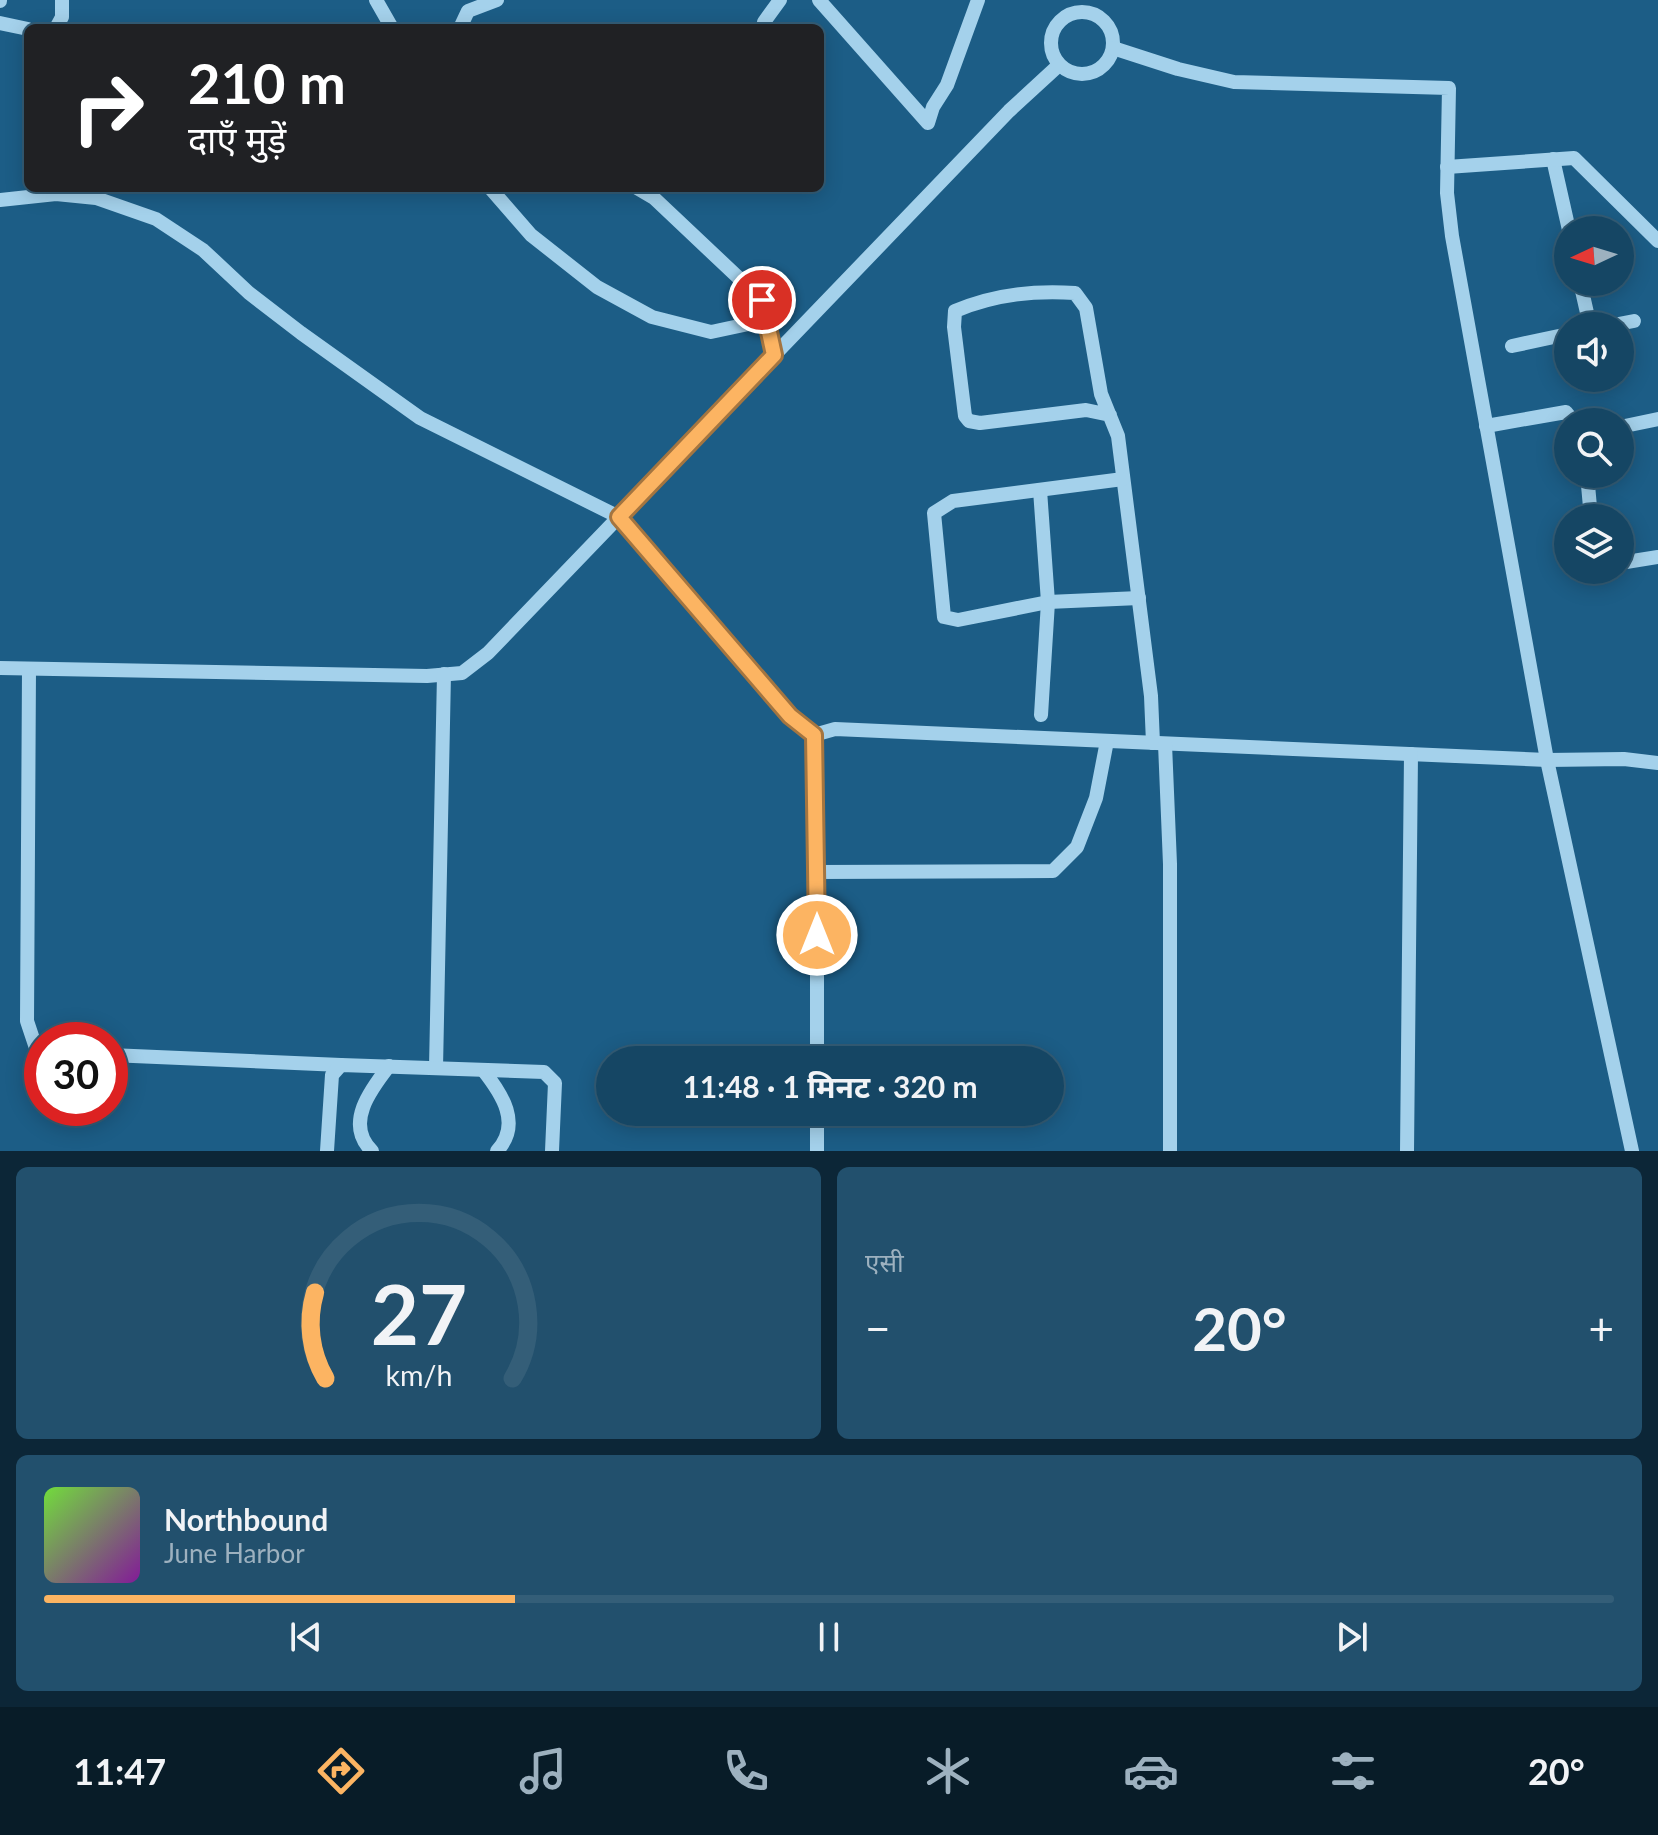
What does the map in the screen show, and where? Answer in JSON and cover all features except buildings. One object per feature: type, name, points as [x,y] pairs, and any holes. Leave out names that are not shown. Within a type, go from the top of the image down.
[{"type":"street","points":[[58,24],[62,17],[62,0]]},
{"type":"street","points":[[376,0],[390,24]]},
{"type":"street","points":[[462,24],[468,11],[497,0]]},
{"type":"street","points":[[764,22],[780,0]]},
{"type":"street","points":[[819,0],[928,123],[933,107],[947,85],[978,0]]},
{"type":"street","points":[[1069,7],[1098,17],[1110,31],[1113,48],[1105,64],[1091,74],[1073,74],[1059,65],[1051,49],[1050,40],[1069,7]]},
{"type":"street","points":[[0,23],[24,28]]},
{"type":"street","points":[[1113,48],[1178,69],[1234,82],[1449,88],[1447,167],[1452,236],[1547,760],[1632,1151]]},
{"type":"street","points":[[0,668],[462,673],[488,653],[1009,111],[1059,65]]},
{"type":"street","points":[[1447,167],[1574,158],[1658,241]]},
{"type":"street","points":[[1553,159],[1566,216]]},
{"type":"street","points":[[493,192],[531,235],[597,287],[652,317],[711,332],[767,320]]},
{"type":"street","points":[[644,192],[654,198],[762,300],[774,355]]},
{"type":"street","points":[[0,200],[56,194],[96,198],[156,219],[203,250],[249,293],[301,333],[420,418],[619,517],[790,716],[814,735]]},
{"type":"street","points":[[1110,415],[1086,410],[980,423],[969,421],[965,416],[959,372],[955,311],[983,299],[1049,291],[1075,293],[1086,308],[1101,394],[1110,415],[1118,436],[1159,743],[1170,864],[1170,1151]]},
{"type":"street","points":[[1512,346],[1554,337]]},
{"type":"street","points":[[1486,426],[1554,414]]},
{"type":"street","points":[[1634,424],[1658,419]]},
{"type":"street","points":[[1123,479],[953,501],[934,513],[944,617],[958,620],[1048,602],[1139,598]]},
{"type":"street","points":[[1040,490],[1048,602],[1041,715]]},
{"type":"street","points":[[1634,561],[1658,557]]},
{"type":"street","points":[[27,1022],[29,669]]},
{"type":"street","points":[[436,1068],[444,674]]},
{"type":"street","points":[[814,735],[835,729],[1547,760],[1624,759],[1658,763]]},
{"type":"street","points":[[814,735],[817,1046]]},
{"type":"street","points":[[817,872],[1053,871],[1077,847],[1096,798],[1107,741]]},
{"type":"street","points":[[1407,1151],[1411,754]]},
{"type":"street","points":[[128,1056],[544,1072],[555,1083],[552,1151]]},
{"type":"street","points":[[327,1151],[332,1075],[341,1065]]},
{"type":"street","points":[[372,1151],[360,1130],[361,1110],[368,1092],[389,1066]]},
{"type":"street","points":[[483,1070],[501,1092],[508,1108],[509,1128],[497,1151]]},
{"type":"street","points":[[817,1126],[817,1151]]},
{"type":"route","points":[[762,300],[774,355],[619,517],[790,716],[814,735],[817,935]]}]
